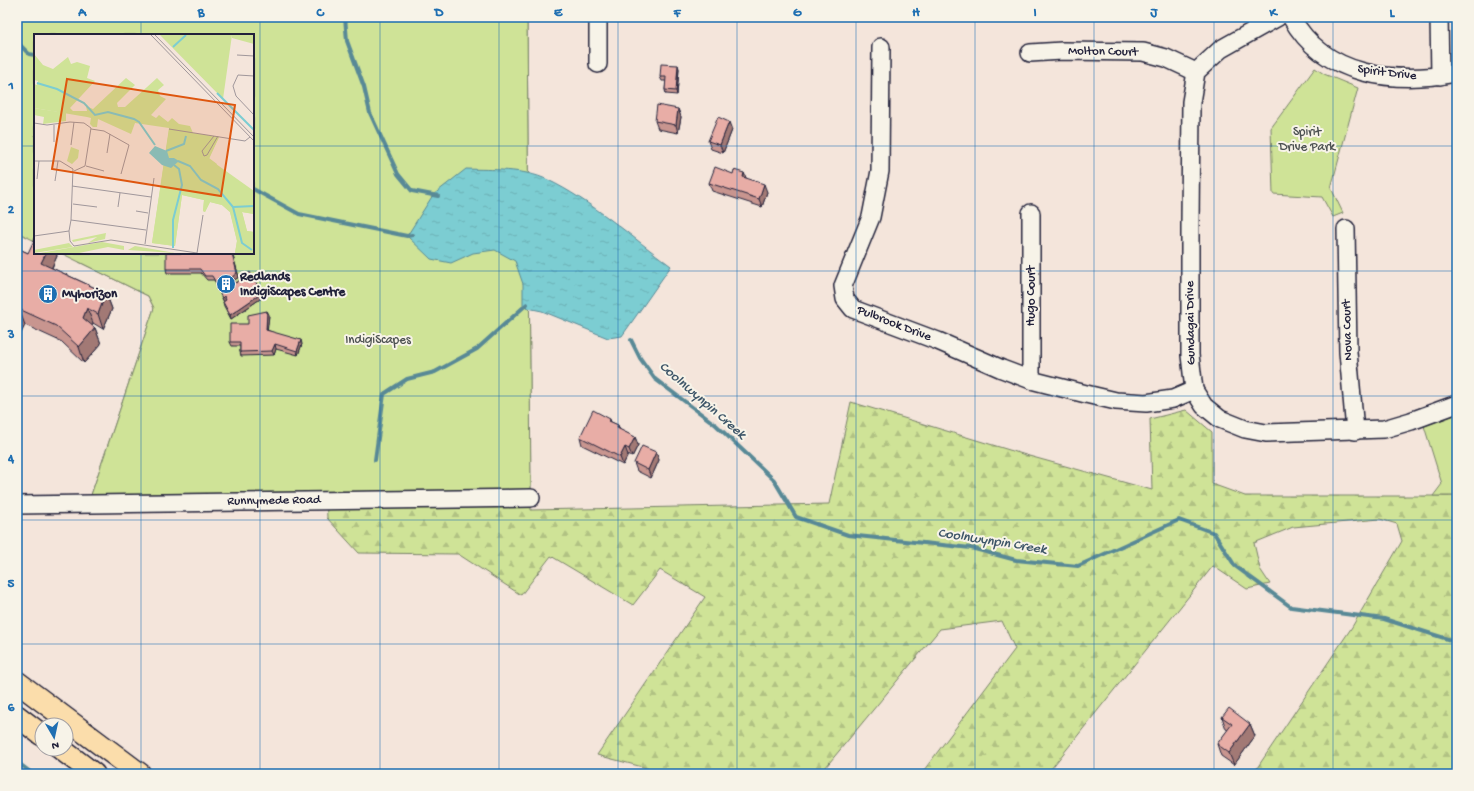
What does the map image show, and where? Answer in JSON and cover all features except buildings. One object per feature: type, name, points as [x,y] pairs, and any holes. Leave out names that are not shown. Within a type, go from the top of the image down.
[{"type":"main road","points":[[17,682],[140,774]]},
{"type":"main road","points":[[17,716],[34,729]]},
{"type":"main road","points":[[72,757],[94,774]]},
{"type":"street","points":[[598,17],[598,64]]},
{"type":"street","points":[[1196,72],[1221,49],[1278,17]]},
{"type":"street","name":"Spirit Drive","points":[[1291,17],[1298,29],[1314,47],[1325,56],[1349,68],[1386,76],[1419,78],[1457,73]]},
{"type":"street","points":[[1439,17],[1440,76]]},
{"type":"street","name":"Pulbrook Drive","points":[[881,47],[880,171],[877,195],[871,216],[843,286],[845,299],[852,309],[867,316],[890,322],[1031,380],[1116,401],[1146,403],[1173,399],[1194,390]]},
{"type":"street","name":"Molton Court","points":[[1030,52],[1143,52],[1166,58],[1196,72]]},
{"type":"street","name":"Gundagai Drive","points":[[1196,72],[1191,102],[1190,355],[1194,390],[1204,406],[1220,419],[1245,429],[1266,433],[1384,429],[1457,404]]},
{"type":"street","name":"Hugo Court","points":[[1031,213],[1031,380]]},
{"type":"street","name":"Nova Court","points":[[1346,229],[1348,352],[1355,431]]},
{"type":"street","name":"Runnymede Road","points":[[17,505],[531,498]]},
{"type":"green space","points":[[17,17],[527,17],[531,510],[829,504],[851,402],[1029,456],[1152,490],[1150,419],[1186,410],[1212,432],[1212,484],[1245,496],[1457,496],[1457,774],[1253,774],[1352,627],[1402,541],[1397,524],[1380,519],[1293,527],[1254,543],[1260,569],[1270,584],[1247,589],[1213,566],[1047,774],[921,774],[1015,649],[1002,621],[940,629],[820,774],[656,774],[654,770],[597,755],[705,597],[660,570],[633,605],[551,556],[521,595],[458,554],[359,553],[327,518],[326,493],[91,495],[154,308],[148,296],[79,262],[254,254],[254,34],[34,34]]},
{"type":"green space","name":"IndigiScapes","points":[[17,17],[527,17],[531,490],[91,495],[154,308],[148,296],[63,254],[254,254],[254,34],[34,34],[34,240],[17,232]]},
{"type":"green space","name":"Spirit Drive Park","points":[[1315,68],[1324,74],[1358,88],[1331,188],[1343,213],[1333,217],[1322,197],[1273,194],[1271,128]]},
{"type":"green space","points":[[1457,414],[1457,496],[1433,496],[1442,484],[1424,426]]},
{"type":"water","points":[[466,169],[528,173],[548,180],[580,198],[671,266],[622,336],[608,338],[542,311],[523,307],[523,284],[515,261],[495,250],[473,253],[451,263],[431,259],[407,236],[433,195]]},
{"type":"waterway","name":"Coolnwynpin Creek","points":[[345,17],[347,41],[364,87],[370,113],[398,174],[412,191],[438,196]]},
{"type":"waterway","name":"Coolnwynpin Creek","points":[[17,42],[29,54],[34,55]]},
{"type":"waterway","name":"Coolnwynpin Creek","points":[[254,190],[299,214],[407,236],[412,235]]},
{"type":"waterway","points":[[375,460],[384,394],[407,379],[435,372],[477,349],[527,304]]},
{"type":"waterway","name":"Coolnwynpin Creek","points":[[631,340],[640,358],[655,379],[716,425],[774,480],[796,517],[848,535],[971,548],[1016,560],[1078,566],[1179,520],[1214,533],[1235,566],[1291,607],[1384,619],[1457,642]]},
{"type":"waterway","points":[[17,762],[33,774]]},
{"type":"place","name":"Redlands IndigiScapes Centre","points":[[226,284]]},
{"type":"place","name":"Myhorizon","points":[[48,294]]}]
